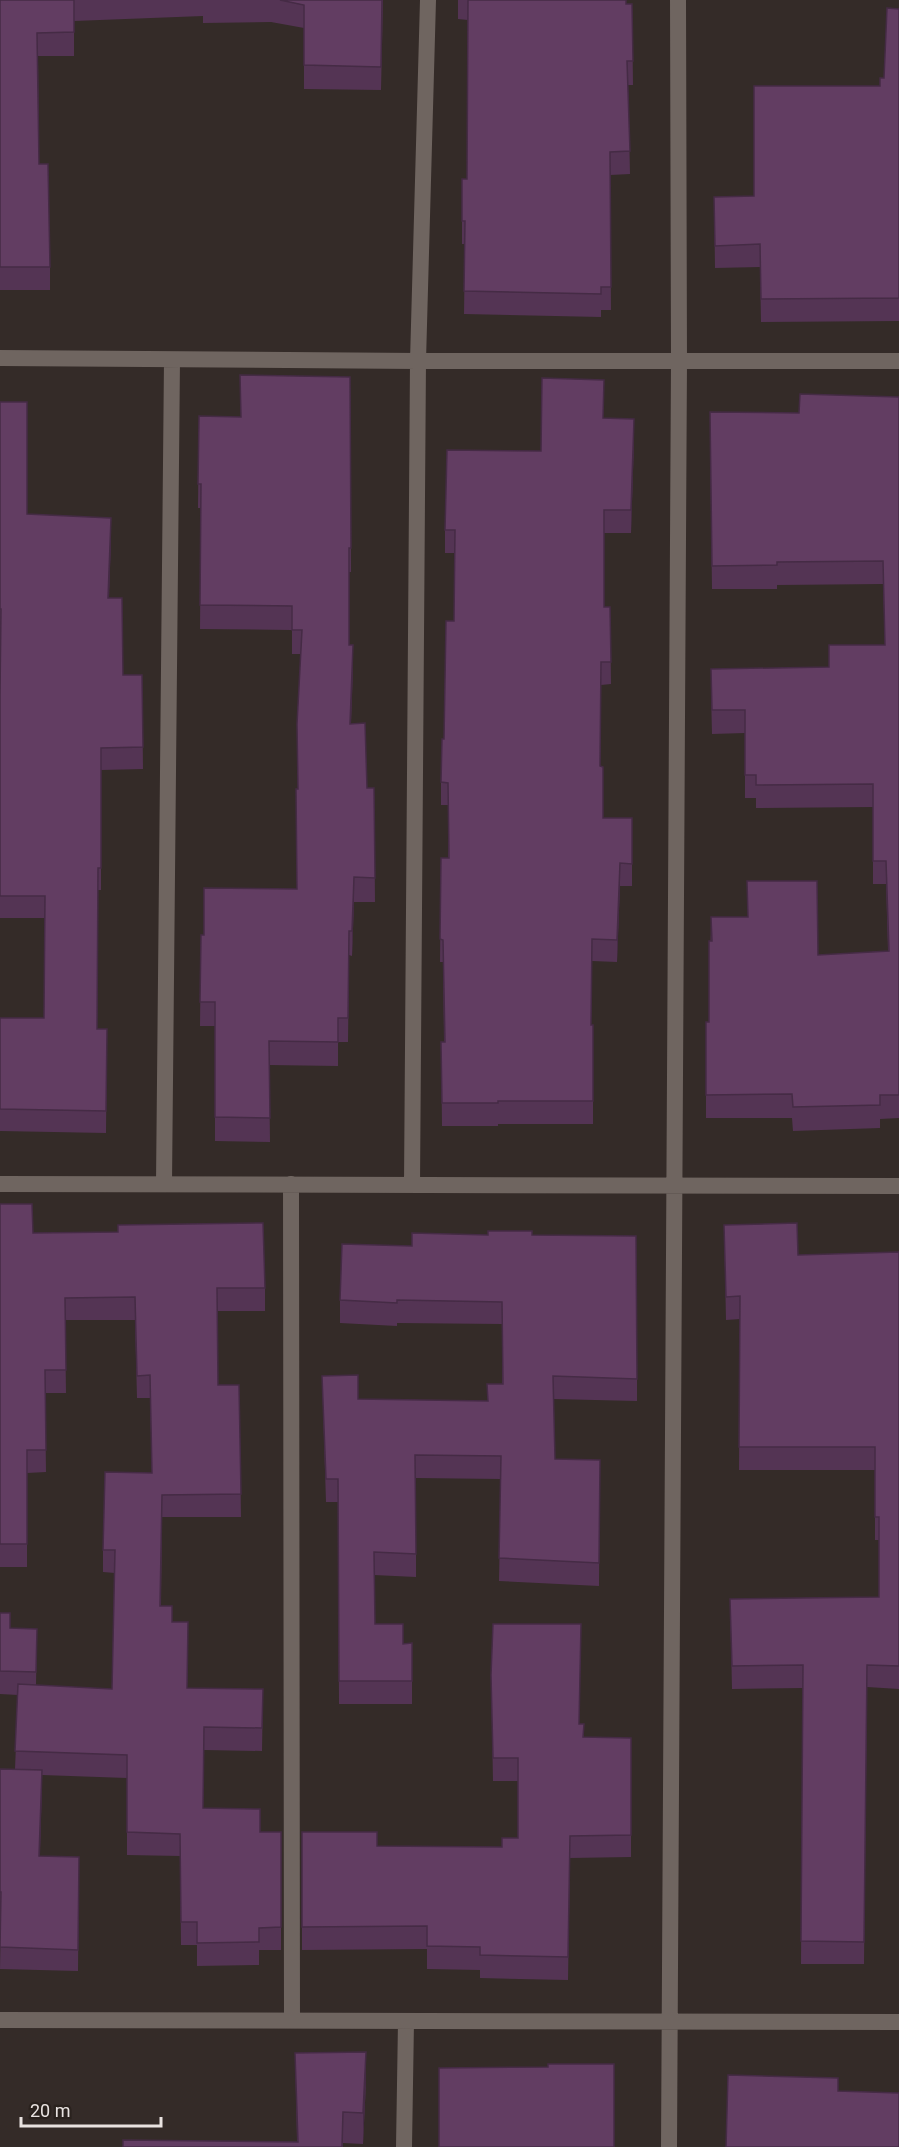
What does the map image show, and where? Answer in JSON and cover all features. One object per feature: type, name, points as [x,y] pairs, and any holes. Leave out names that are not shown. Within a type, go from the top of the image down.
[{"type":"street","points":[[412,1185],[418,361],[428,0]]},
{"type":"street","points":[[669,2147],[679,361],[678,0]]},
{"type":"street","points":[[0,358],[899,362]]},
{"type":"street","points":[[164,1184],[172,360]]},
{"type":"street","points":[[0,1184],[899,1186]]},
{"type":"street","points":[[291,1184],[292,2020]]},
{"type":"street","points":[[0,2020],[899,2022]]},
{"type":"street","points":[[404,2147],[406,2021]]},
{"type":"building","points":[[0,0],[74,0],[74,32],[37,33],[39,164],[48,164],[50,267],[0,267]]},
{"type":"building","points":[[280,0],[382,0],[381,67],[304,65],[304,5]]},
{"type":"building","points":[[468,0],[626,0],[626,4],[632,4],[633,61],[627,61],[630,151],[610,152],[611,287],[601,287],[601,294],[464,291],[465,221],[462,221],[462,179],[467,179]]},
{"type":"building","points":[[887,8],[899,9],[899,298],[761,299],[760,244],[715,246],[714,197],[754,196],[754,86],[880,86],[880,78],[884,78]]},
{"type":"building","points":[[240,375],[350,377],[349,645],[353,645],[350,724],[365,723],[367,788],[374,788],[375,878],[354,877],[352,931],[349,931],[348,1018],[338,1018],[338,1042],[269,1041],[270,1118],[215,1117],[215,1002],[200,1002],[204,888],[297,889],[297,724],[302,630],[292,630],[292,606],[200,605],[199,416],[241,417]]},
{"type":"building","points":[[542,378],[604,380],[603,418],[634,419],[631,510],[604,510],[604,607],[610,607],[611,662],[601,662],[600,766],[603,767],[603,818],[632,818],[632,864],[620,863],[617,940],[592,939],[593,1101],[442,1103],[441,1042],[445,1042],[443,940],[440,939],[441,858],[449,858],[448,783],[441,782],[446,621],[454,621],[455,530],[445,530],[447,450],[541,451]]},
{"type":"building","points":[[800,394],[899,397],[899,1095],[880,1095],[880,1105],[793,1107],[792,1094],[706,1095],[706,1022],[709,1022],[711,917],[748,917],[747,881],[817,881],[818,955],[889,951],[886,861],[873,861],[873,784],[756,785],[756,775],[745,775],[745,710],[712,710],[711,669],[829,667],[829,645],[885,645],[883,561],[777,562],[777,565],[712,566],[710,412],[799,413]]},
{"type":"building","points":[[0,402],[27,402],[27,514],[111,518],[108,598],[122,598],[123,675],[142,675],[143,747],[101,748],[97,1029],[107,1029],[106,1111],[0,1109],[0,1018],[44,1018],[45,896],[0,896]]},
{"type":"building","points":[[0,1204],[32,1204],[33,1233],[118,1232],[118,1225],[263,1223],[265,1288],[217,1288],[218,1385],[239,1385],[241,1494],[162,1495],[160,1606],[172,1606],[172,1622],[188,1622],[187,1688],[263,1689],[262,1728],[204,1727],[203,1808],[260,1809],[260,1832],[281,1832],[281,1927],[259,1928],[259,1942],[197,1943],[197,1922],[181,1922],[180,1834],[127,1832],[127,1755],[15,1751],[18,1684],[112,1689],[115,1550],[103,1550],[105,1472],[152,1473],[150,1375],[137,1376],[135,1297],[65,1298],[66,1370],[45,1370],[46,1450],[27,1450],[27,1544],[0,1544]]},
{"type":"building","points":[[797,1223],[798,1255],[899,1252],[899,1666],[867,1665],[864,1942],[801,1941],[803,1665],[732,1666],[730,1599],[879,1597],[879,1517],[875,1517],[875,1447],[739,1447],[740,1296],[726,1297],[724,1225]]},
{"type":"building","points":[[488,1231],[532,1231],[532,1235],[636,1236],[637,1379],[553,1376],[555,1459],[600,1460],[599,1563],[499,1558],[501,1456],[415,1455],[416,1554],[374,1552],[375,1624],[403,1624],[403,1644],[412,1643],[412,1681],[339,1681],[338,1479],[326,1479],[322,1376],[358,1375],[358,1399],[488,1401],[487,1384],[503,1384],[502,1302],[397,1300],[397,1303],[340,1300],[342,1244],[412,1246],[412,1233],[488,1235]]},
{"type":"building","points":[[0,1613],[10,1613],[10,1628],[37,1629],[36,1672],[0,1671]]},
{"type":"building","points":[[493,1624],[581,1624],[579,1724],[584,1724],[583,1737],[631,1738],[631,1835],[570,1836],[568,1957],[480,1955],[480,1947],[427,1946],[427,1926],[302,1927],[302,1832],[377,1832],[377,1846],[502,1847],[502,1838],[518,1838],[518,1758],[493,1758],[491,1675]]},
{"type":"building","points":[[0,1769],[42,1770],[39,1856],[79,1857],[78,1950],[0,1947]]},
{"type":"building","points":[[366,2052],[363,2113],[343,2112],[342,2147],[123,2147],[123,2140],[298,2142],[295,2053]]},
{"type":"building","points":[[548,2064],[614,2064],[614,2147],[439,2147],[439,2068],[548,2067]]},
{"type":"building","points":[[728,2075],[838,2078],[838,2091],[899,2093],[899,2147],[726,2147]]}]
